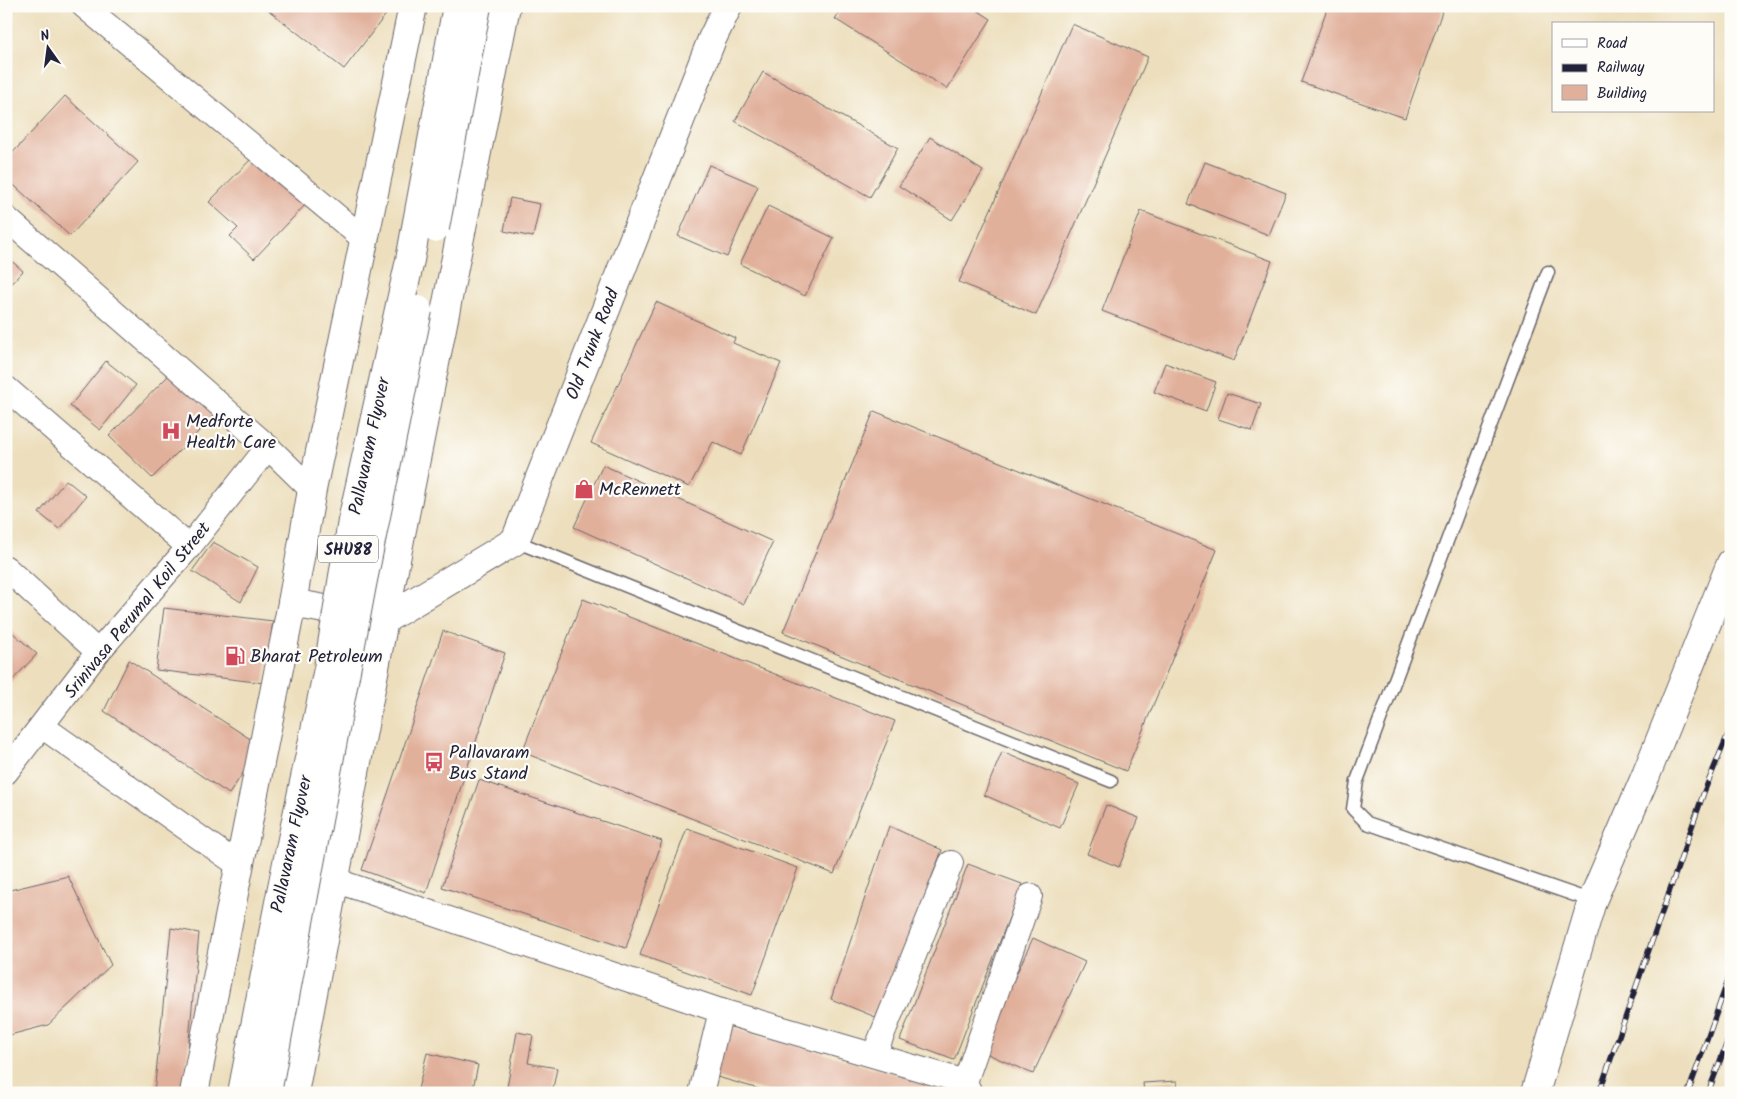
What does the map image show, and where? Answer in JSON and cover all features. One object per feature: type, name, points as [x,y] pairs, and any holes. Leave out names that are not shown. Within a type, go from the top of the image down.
[{"type":"street","points":[[84,6],[364,239]]},
{"type":"street","points":[[194,1093],[292,603],[312,490],[413,6]]},
{"type":"street","name":"Pallavaram Flyover","points":[[242,1093],[283,882],[328,669],[352,521],[410,260],[456,6]]},
{"type":"street","name":"Pallavaram Flyover","points":[[267,1093],[362,585],[477,6]]},
{"type":"street","points":[[295,1092],[384,620],[506,6]]},
{"type":"street","name":"Old Trunk Road","points":[[515,541],[712,40],[728,6]]},
{"type":"street","points":[[6,218],[268,447],[312,490]]},
{"type":"street","points":[[6,388],[189,547]]},
{"type":"street","name":"Srinivasa Perumal Koil Street","points":[[6,772],[98,652],[189,547],[268,447]]},
{"type":"street","points":[[292,603],[384,620],[515,541]]},
{"type":"street","points":[[1535,1093],[1592,901],[1646,775],[1731,563]]},
{"type":"street","points":[[6,568],[98,652]]},
{"type":"street","points":[[42,727],[240,866]]},
{"type":"street","points":[[874,1055],[951,863]]},
{"type":"street","points":[[334,880],[721,1011],[874,1055],[968,1087],[1030,896]]},
{"type":"street","points":[[701,1093],[721,1011]]},
{"type":"lane","points":[[1548,272],[1394,681],[1358,781],[1353,809],[1367,823],[1592,901]]},
{"type":"lane","points":[[515,541],[1111,781]]},
{"type":"building","points":[[263,6],[378,6],[387,13],[344,69]]},
{"type":"building","points":[[843,6],[971,6],[991,19],[947,89],[835,19]]},
{"type":"building","points":[[1328,6],[1444,6],[1405,118],[1301,82]]},
{"type":"building","points":[[1072,24],[1148,57],[1036,315],[959,282]]},
{"type":"building","points":[[763,72],[898,148],[870,197],[735,121]]},
{"type":"building","points":[[65,96],[138,162],[70,236],[6,178],[6,160]]},
{"type":"building","points":[[930,137],[983,171],[952,220],[899,186]]},
{"type":"building","points":[[256,154],[307,203],[254,259],[230,236],[238,228],[209,202]]},
{"type":"building","points":[[1205,162],[1286,193],[1269,235],[1188,204]]},
{"type":"building","points":[[709,165],[758,186],[727,257],[678,236]]},
{"type":"building","points":[[510,198],[540,204],[533,237],[504,231]]},
{"type":"building","points":[[768,206],[834,238],[805,296],[740,264]]},
{"type":"building","points":[[1141,211],[1272,261],[1234,361],[1102,311]]},
{"type":"building","points":[[6,256],[23,271],[6,289]]},
{"type":"building","points":[[656,302],[735,338],[733,343],[781,363],[741,455],[713,442],[689,487],[591,443]]},
{"type":"building","points":[[106,361],[136,385],[100,430],[70,406]]},
{"type":"building","points":[[1165,363],[1216,382],[1206,411],[1154,392]]},
{"type":"building","points":[[171,373],[214,416],[152,478],[109,436]]},
{"type":"building","points":[[1227,393],[1261,404],[1252,430],[1218,419]]},
{"type":"building","points":[[874,411],[1217,550],[1126,771],[783,632]]},
{"type":"building","points":[[603,465],[773,542],[744,604],[574,527]]},
{"type":"building","points":[[66,480],[86,496],[59,529],[39,513]]},
{"type":"building","points":[[213,542],[258,567],[241,602],[192,571]]},
{"type":"building","points":[[583,599],[895,721],[834,874],[522,752]]},
{"type":"building","points":[[164,608],[273,621],[264,683],[156,670]]},
{"type":"building","points":[[6,627],[37,654],[6,687]]},
{"type":"building","name":"Pallavaram Bus Stand","points":[[443,631],[505,653],[426,893],[362,870]]},
{"type":"building","points":[[129,660],[261,746],[229,794],[104,711]]},
{"type":"building","points":[[1002,752],[1079,784],[1060,828],[984,795]]},
{"type":"building","points":[[479,780],[662,841],[626,948],[442,887]]},
{"type":"building","points":[[1106,805],[1139,818],[1119,867],[1087,854]]},
{"type":"building","points":[[889,826],[942,850],[878,1018],[831,999]]},
{"type":"building","points":[[687,828],[798,868],[752,995],[640,955]]},
{"type":"building","points":[[968,864],[1022,884],[954,1060],[900,1040]]},
{"type":"building","points":[[68,876],[111,965],[48,1025],[6,1036],[6,891]]},
{"type":"building","points":[[171,928],[199,933],[184,1093],[154,1093]]},
{"type":"building","points":[[1033,938],[1085,962],[1033,1074],[981,1051]]},
{"type":"building","points":[[728,1026],[958,1093],[773,1093],[714,1076]]},
{"type":"building","points":[[517,1032],[533,1035],[528,1063],[557,1068],[552,1093],[506,1093]]},
{"type":"building","points":[[427,1053],[478,1065],[472,1093],[417,1093]]},
{"type":"building","points":[[1177,1081],[1178,1093],[1144,1093],[1143,1083]]},
{"type":"railway","points":[[1599,1093],[1704,792],[1731,727]]},
{"type":"railway","points":[[1688,1093],[1731,972]]},
{"type":"railway","points":[[1708,1093],[1731,1032]]},
{"type":"railway","points":[[1729,1093],[1731,1086]]},
{"type":"place","name":"Medforte Health Care","points":[[171,431]]},
{"type":"place","name":"McRennett","points":[[584,489]]},
{"type":"place","name":"Bharat Petroleum","points":[[235,656]]},
{"type":"place","name":"Pallavaram Bus Stand","points":[[434,762]]}]
